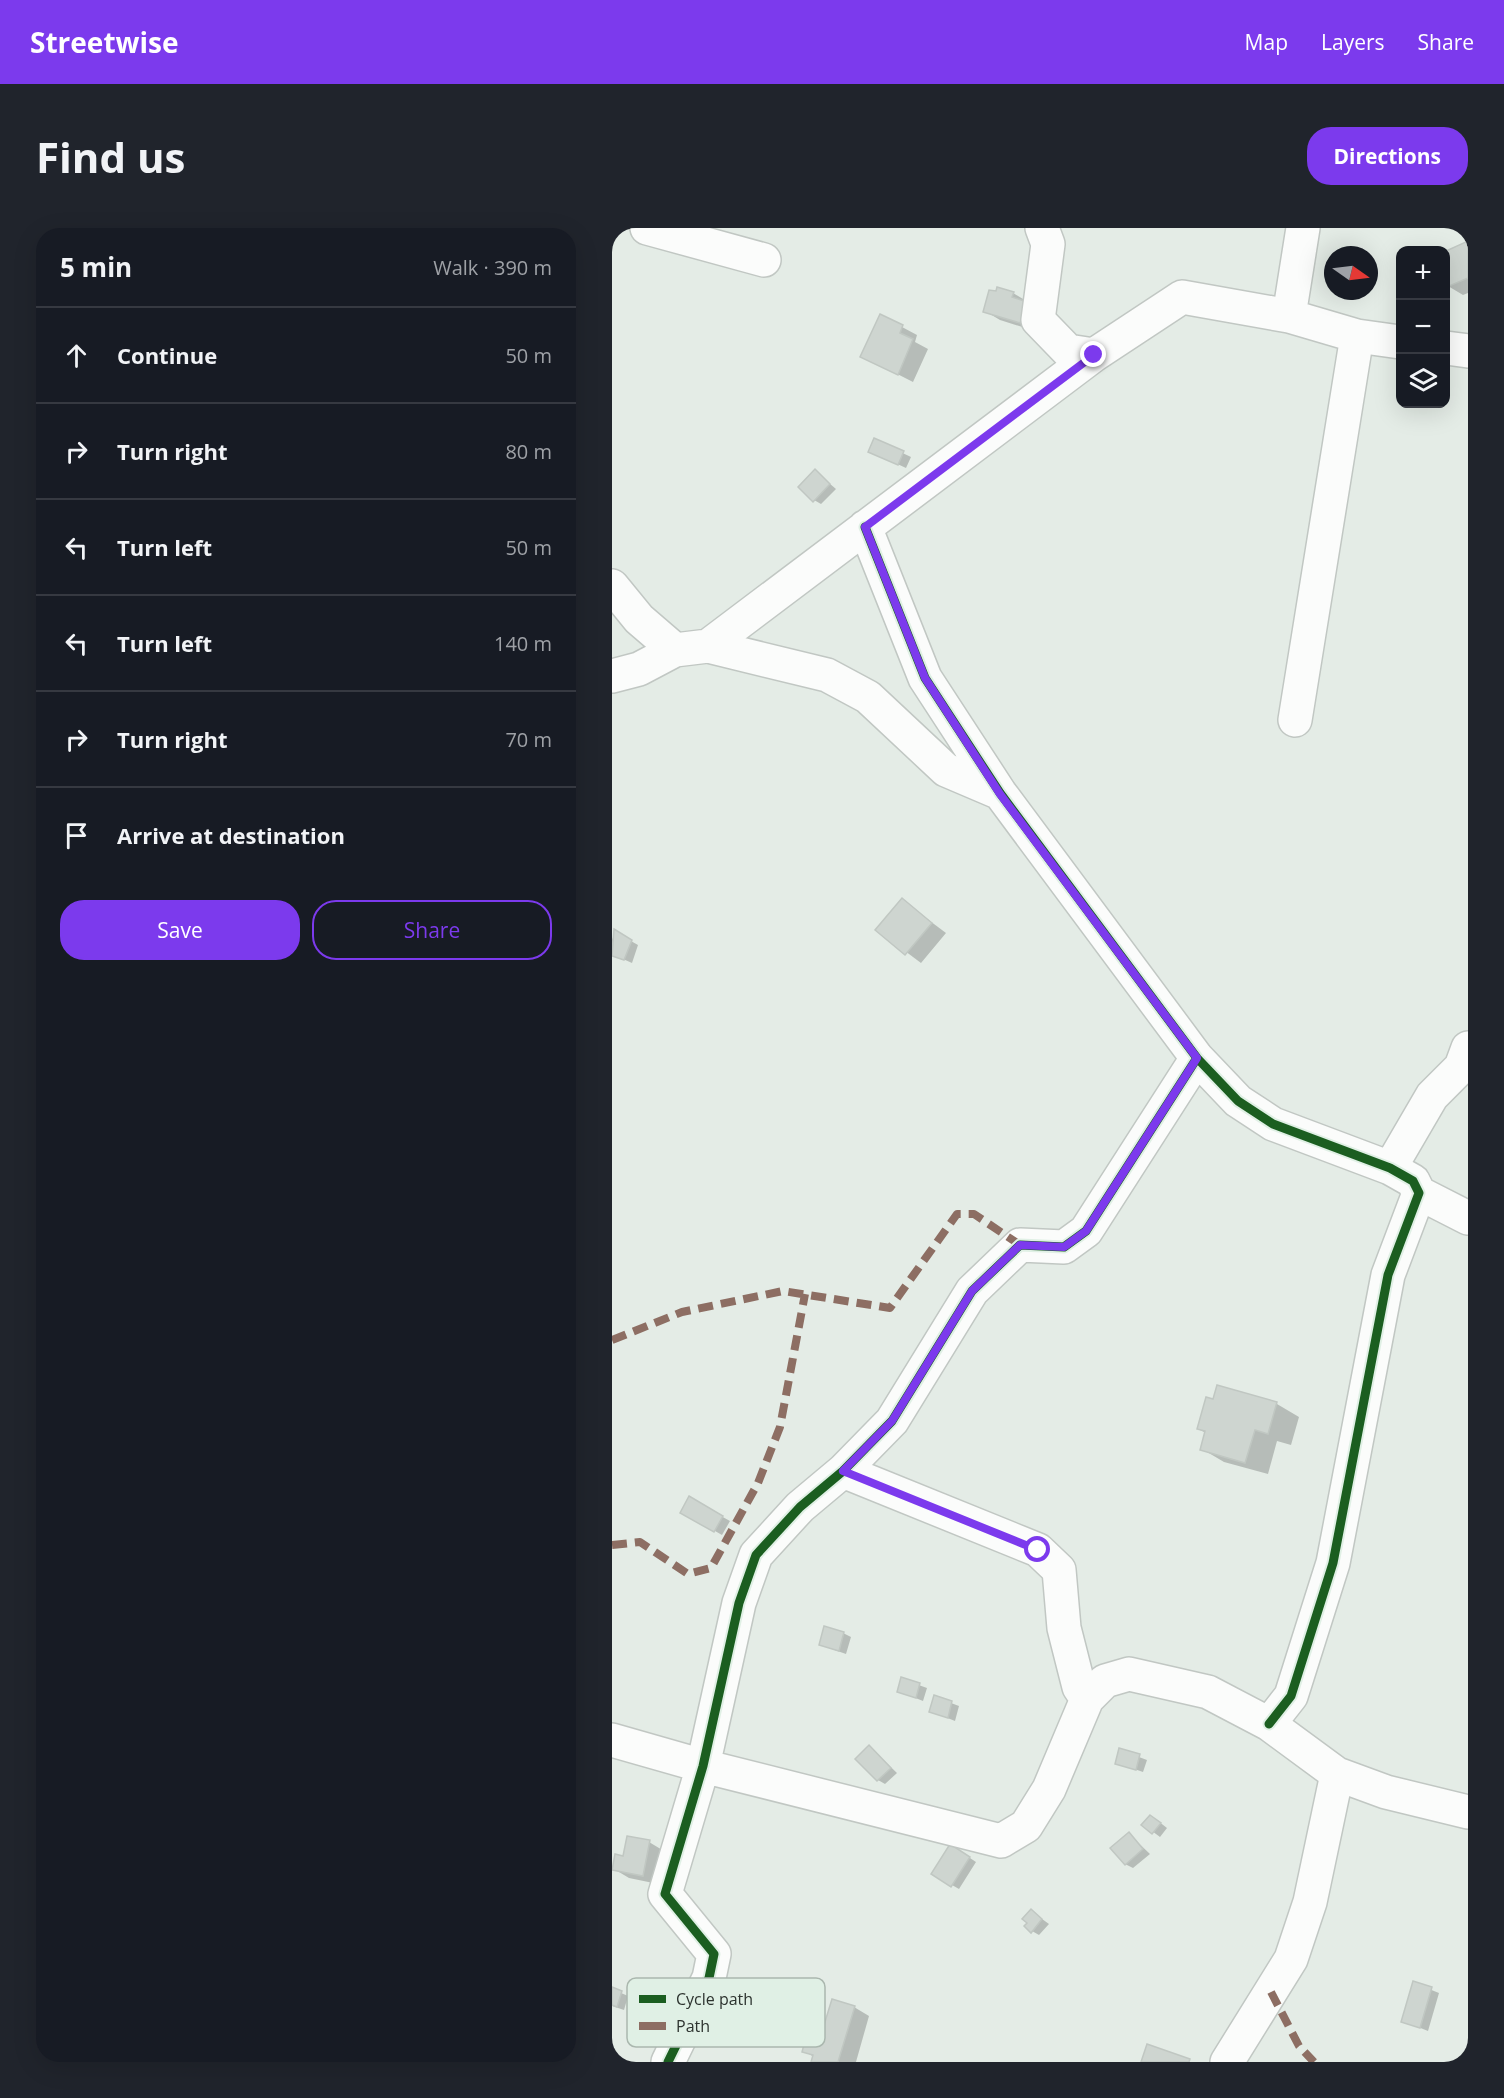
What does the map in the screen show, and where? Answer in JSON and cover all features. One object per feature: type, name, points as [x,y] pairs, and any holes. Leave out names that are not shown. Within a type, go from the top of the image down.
[{"type":"street","points":[[647,228],[764,260]]},
{"type":"street","points":[[1042,228],[1048,244],[1038,320],[1068,351],[1094,355]]},
{"type":"street","points":[[1289,316],[1303,228]]},
{"type":"street","points":[[708,646],[1094,355],[1182,297],[1289,316],[1357,336],[1396,341]]},
{"type":"street","points":[[1295,720],[1357,336]]},
{"type":"street","points":[[1450,349],[1468,351]]},
{"type":"street","points":[[865,527],[925,678],[1000,794],[1197,1058],[1238,1101],[1273,1124],[1390,1168],[1413,1180],[1419,1193],[1468,1218]]},
{"type":"street","points":[[612,586],[639,619],[675,650]]},
{"type":"street","points":[[612,676],[639,669],[675,650],[708,646],[827,675],[868,698],[946,770],[1000,794]]},
{"type":"street","points":[[1390,1168],[1432,1096],[1461,1067],[1468,1048]]},
{"type":"street","points":[[709,1978],[714,1954],[665,1894],[703,1766],[739,1603],[756,1555],[800,1506],[843,1471],[892,1421],[972,1291],[1020,1245],[1064,1247],[1086,1231],[1197,1058]]},
{"type":"street","points":[[1269,1724],[1291,1696],[1334,1563],[1388,1275],[1419,1193]]},
{"type":"street","points":[[843,1471],[1038,1550],[1059,1570],[1064,1628],[1079,1687],[1087,1699]]},
{"type":"street","points":[[612,1740],[703,1766],[1001,1841],[1026,1826],[1049,1789],[1087,1699],[1105,1681],[1129,1674],[1208,1692],[1269,1724],[1337,1774],[1386,1792],[1468,1812]]},
{"type":"street","points":[[1227,2062],[1291,1959],[1310,1902],[1337,1774]]},
{"type":"street","points":[[668,2062],[675,2047]]},
{"type":"building","points":[[1468,241],[1468,278],[1450,286],[1450,249]]},
{"type":"building","points":[[997,287],[1014,292],[1012,297],[1027,302],[1020,323],[983,312],[989,290],[996,291]]},
{"type":"building","points":[[880,314],[903,325],[900,333],[913,339],[898,375],[860,357]]},
{"type":"building","points":[[874,438],[904,451],[898,465],[868,452]]},
{"type":"building","points":[[815,469],[830,484],[813,502],[798,487]]},
{"type":"building","points":[[902,898],[932,923],[905,955],[875,930]]},
{"type":"building","points":[[614,929],[632,940],[624,960],[612,956]]},
{"type":"building","points":[[1217,1385],[1277,1402],[1268,1434],[1255,1430],[1245,1463],[1200,1450],[1205,1431],[1197,1429],[1206,1397],[1213,1399]]},
{"type":"building","points":[[689,1496],[723,1516],[714,1532],[680,1513]]},
{"type":"building","points":[[824,1626],[844,1632],[839,1651],[819,1645]]},
{"type":"building","points":[[901,1677],[920,1683],[916,1698],[897,1692]]},
{"type":"building","points":[[934,1695],[952,1701],[948,1718],[929,1712]]},
{"type":"building","points":[[869,1745],[891,1768],[877,1781],[855,1759]]},
{"type":"building","points":[[1119,1748],[1140,1754],[1136,1770],[1115,1764]]},
{"type":"building","points":[[1150,1815],[1161,1823],[1152,1834],[1141,1825]]},
{"type":"building","points":[[1129,1832],[1143,1849],[1125,1865],[1110,1848]]},
{"type":"building","points":[[627,1836],[650,1840],[643,1876],[612,1870],[615,1854],[623,1856]]},
{"type":"building","points":[[950,1844],[970,1857],[951,1887],[931,1874]]},
{"type":"building","points":[[1031,1909],[1042,1919],[1031,1933],[1024,1926],[1027,1923],[1022,1919]]},
{"type":"building","points":[[1413,1981],[1432,1987],[1420,2028],[1401,2022]]},
{"type":"building","points":[[612,1987],[622,1991],[617,2007],[612,2005]]},
{"type":"building","points":[[832,1999],[855,2006],[838,2062],[811,2062],[813,2055],[802,2052],[803,2047],[825,2047],[825,2022]]},
{"type":"building","points":[[1147,2044],[1190,2059],[1189,2062],[1141,2062]]},
{"type":"marked path","points":[[612,1340],[682,1312],[783,1291],[890,1308],[957,1214],[974,1214],[1020,1245]]},
{"type":"marked path","points":[[612,1545],[640,1542],[688,1574],[711,1568],[758,1483],[780,1427],[805,1294]]},
{"type":"marked path","points":[[1271,1992],[1299,2046],[1314,2062]]},
{"type":"cycle path","points":[[865,527],[925,678],[1000,793],[1197,1058],[1238,1101],[1273,1124],[1390,1168],[1413,1181],[1419,1193],[1388,1275],[1333,1563],[1291,1696],[1269,1724]]},
{"type":"cycle path","points":[[709,1978],[714,1954],[665,1894],[703,1766],[739,1603],[756,1555],[800,1507],[843,1471],[892,1421],[972,1291],[1020,1245],[1064,1247],[1086,1231],[1197,1058]]},
{"type":"cycle path","points":[[668,2062],[675,2047]]},
{"type":"route","points":[[1038,1550],[843,1471],[892,1421],[972,1291],[1020,1245],[1064,1247],[1086,1231],[1197,1058],[1000,794],[925,678],[865,527],[1094,355]]}]
